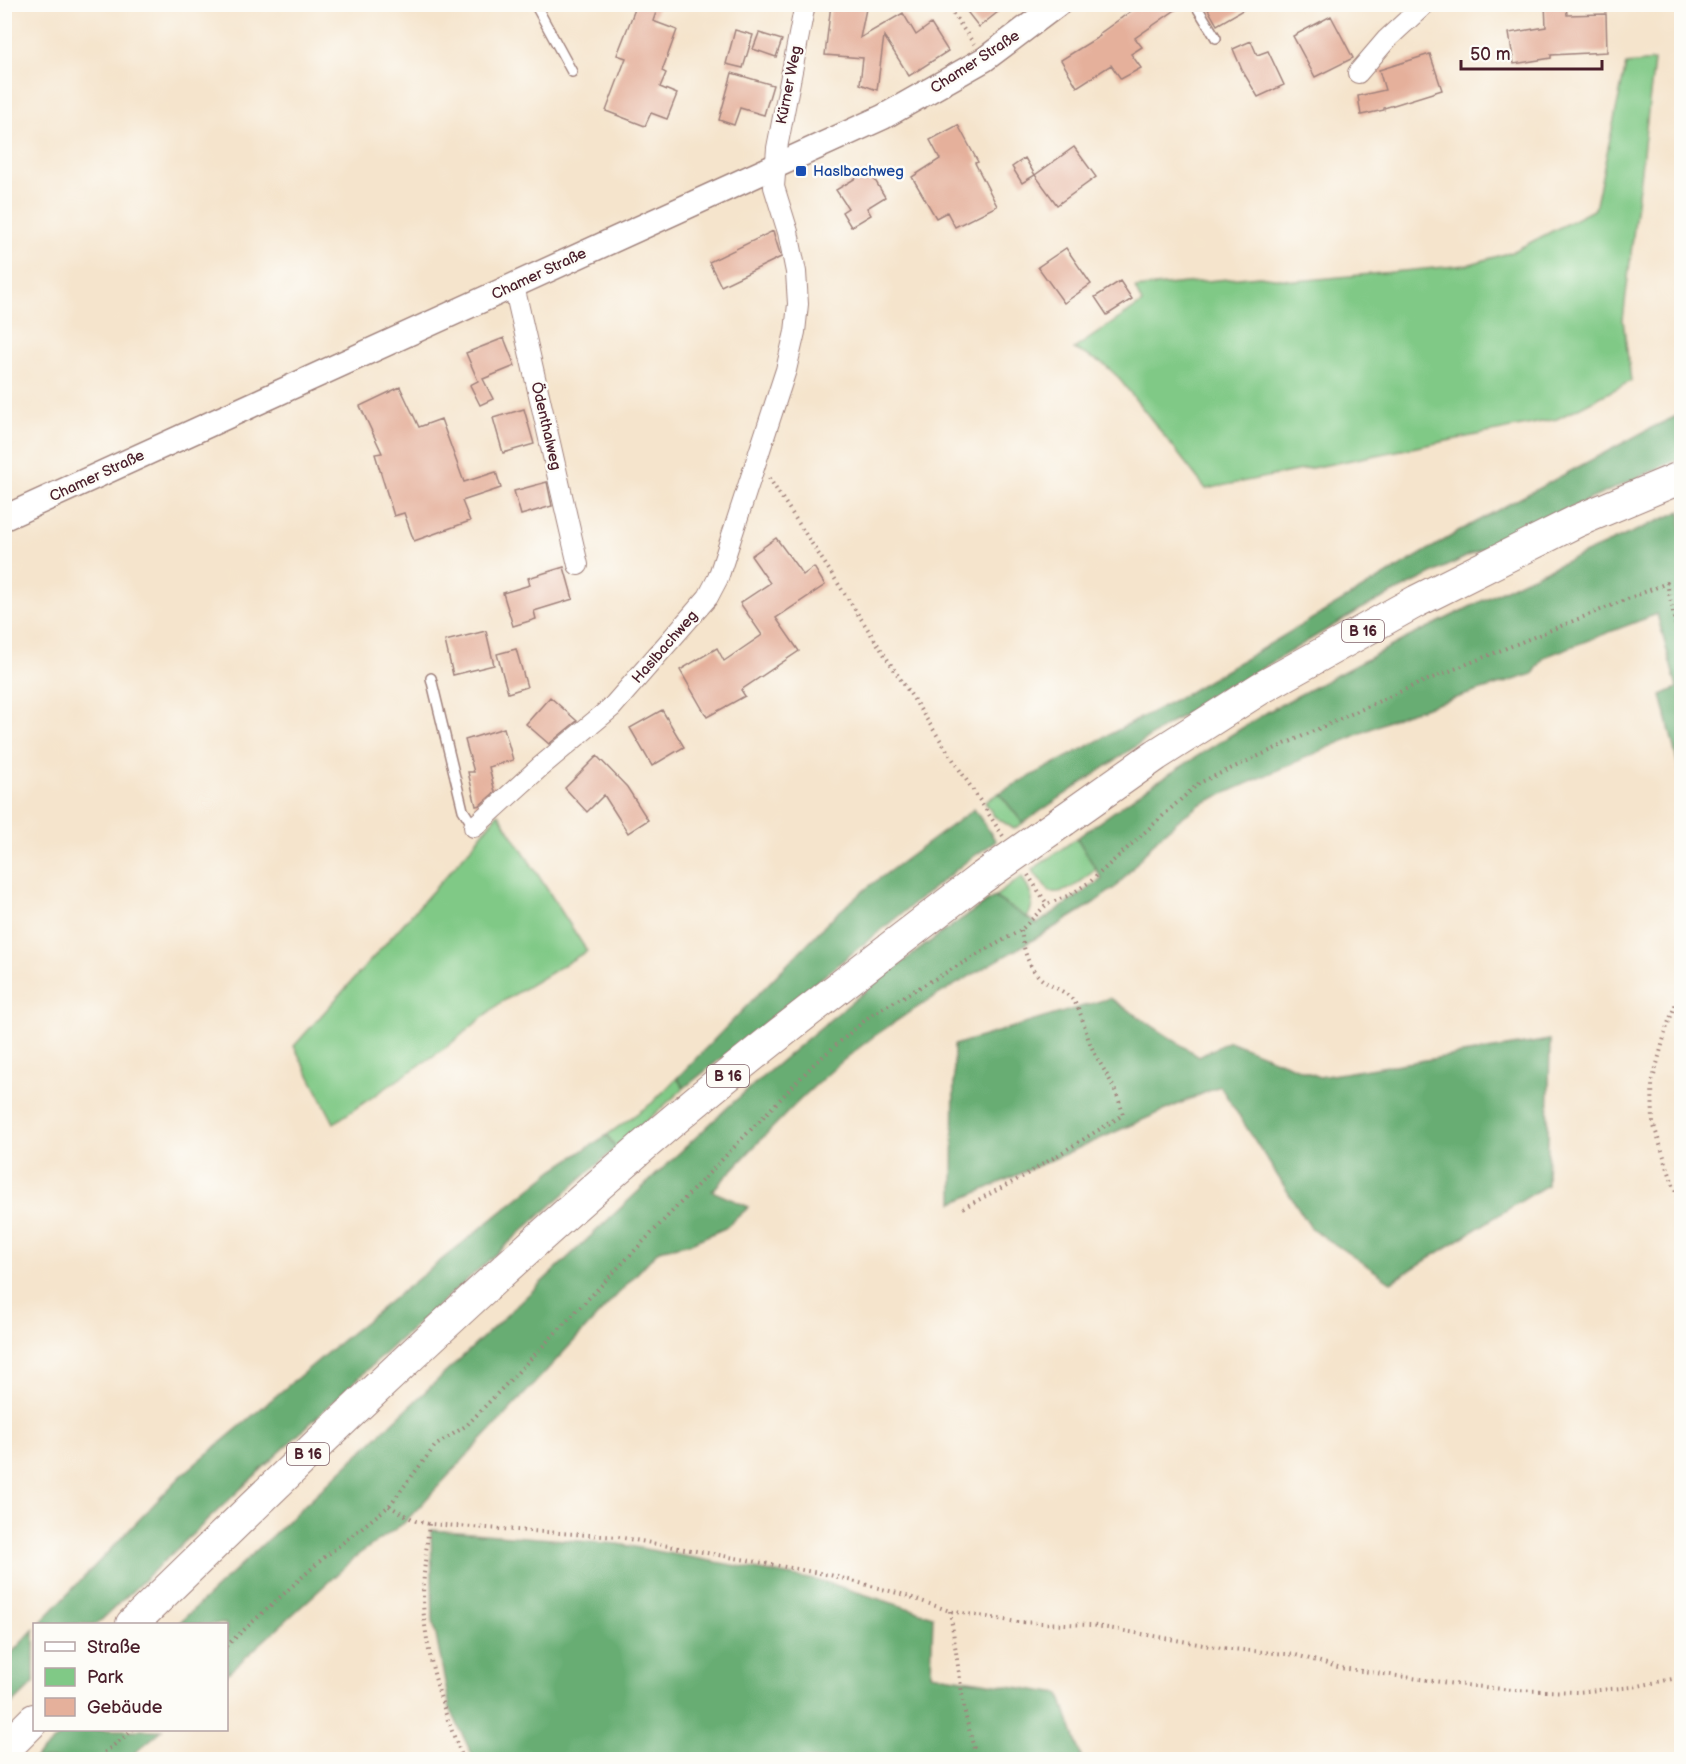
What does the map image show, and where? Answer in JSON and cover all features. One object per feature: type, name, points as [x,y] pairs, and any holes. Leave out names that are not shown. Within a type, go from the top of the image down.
[{"type":"highway","name":"B 16","points":[[133,1623],[274,1485],[487,1286],[626,1161],[776,1036],[980,879],[1156,755],[1261,688],[1417,601],[1577,521],[1682,477]]},
{"type":"highway","points":[[5,1749],[33,1721]]},
{"type":"street","name":"Kürner Weg","points":[[774,166],[805,4]]},
{"type":"street","name":"Chamer Straße","points":[[4,518],[883,117],[985,59],[1058,4]]},
{"type":"street","points":[[1358,73],[1387,39],[1425,4]]},
{"type":"street","name":"Haslbachweg","points":[[474,828],[540,767],[612,707],[708,597],[718,578],[786,370],[795,332],[798,304],[796,272],[774,187],[774,166]]},
{"type":"street","name":"Ödenthalweg","points":[[514,286],[578,565]]},
{"type":"lane","points":[[535,4],[572,72]]},
{"type":"lane","points":[[1195,4],[1216,38]]},
{"type":"lane","points":[[431,678],[463,810],[474,828]]},
{"type":"path","points":[[946,4],[985,59]]},
{"type":"path","points":[[757,460],[1009,845]]},
{"type":"path","points":[[228,1644],[321,1560],[388,1506],[435,1446],[467,1425],[813,1065],[872,1015],[1020,930],[1047,904],[1070,895],[1091,881],[1199,783],[1415,685],[1667,583],[1682,656]]},
{"type":"path","points":[[1028,875],[1047,904]]},
{"type":"path","points":[[963,1208],[1022,1177],[1123,1114],[1119,1095],[1092,1047],[1074,1002],[1065,993],[1046,983],[1032,968],[1025,956],[1020,930]]},
{"type":"path","points":[[1682,988],[1667,1026],[1652,1083],[1653,1123],[1682,1212]]},
{"type":"path","points":[[388,1506],[416,1521],[429,1524],[618,1537],[830,1575],[901,1594],[950,1611],[1017,1622],[1091,1625],[1221,1648],[1296,1655],[1341,1668],[1455,1684],[1512,1690],[1577,1692],[1633,1687],[1682,1677]]},
{"type":"path","points":[[429,1524],[425,1563],[424,1617],[443,1711],[464,1760]]},
{"type":"path","points":[[950,1611],[965,1714],[977,1760]]},
{"type":"path","points":[[95,1760],[132,1731]]},
{"type":"green space","points":[[1654,61],[1623,320],[1631,381],[1557,419],[1206,489],[1117,376],[1104,364],[1074,349],[1142,303],[1135,288],[1259,276],[1297,281],[1467,265],[1512,252],[1595,209],[1626,64]]},
{"type":"green space","points":[[1681,414],[1681,458],[1500,540],[1361,609],[1167,725],[1023,823],[999,793],[1184,695],[1470,525]]},
{"type":"green space","points":[[1681,511],[1681,777],[1661,695],[1677,688],[1657,614],[1544,657],[1533,674],[1404,714],[1201,804],[1157,839],[1117,886],[1095,902],[900,1019],[873,1037],[830,1072],[712,1191],[749,1207],[725,1228],[691,1243],[659,1250],[404,1523],[359,1554],[228,1673],[228,1623],[179,1623],[727,1108],[791,1052],[890,972],[994,897],[1037,924],[1102,879],[1077,838],[1144,790],[1269,711],[1403,640],[1524,580]]},
{"type":"green space","points":[[999,793],[1023,823],[1014,829],[994,816],[985,802]]},
{"type":"green space","points":[[974,809],[996,841],[967,861],[684,1088],[677,1078],[833,917],[868,887]]},
{"type":"green space","points":[[498,813],[587,951],[500,1003],[448,1046],[334,1123],[294,1046],[471,848]]},
{"type":"green space","points":[[1077,838],[1096,869],[1069,889],[1050,892],[1032,870]]},
{"type":"green space","points":[[1022,877],[1032,902],[1027,918],[994,897]]},
{"type":"green space","points":[[1110,998],[1199,1057],[1229,1041],[1319,1077],[1550,1040],[1547,1185],[1391,1282],[1311,1228],[1220,1086],[953,1203],[954,1045]]},
{"type":"green space","points":[[677,1078],[684,1088],[616,1148],[607,1135],[652,1103]]},
{"type":"green space","points":[[607,1135],[616,1148],[399,1340],[98,1623],[40,1623],[181,1476],[346,1337],[553,1170]]},
{"type":"green space","points":[[431,1530],[618,1544],[825,1582],[933,1616],[931,1674],[1060,1694],[1082,1759],[474,1759],[450,1708],[433,1620]]},
{"type":"green space","points":[[33,1630],[33,1684],[5,1711],[5,1660]]},
{"type":"green space","points":[[65,1731],[161,1731],[127,1759],[34,1759]]},
{"type":"building","points":[[637,4],[659,4],[653,21],[677,30],[662,71],[666,73],[660,87],[677,94],[667,119],[651,113],[645,126],[606,111],[626,58],[617,55]]},
{"type":"building","points":[[831,4],[867,4],[860,38],[903,13],[916,35],[931,24],[948,51],[909,76],[884,36],[877,90],[860,84],[863,58],[825,55]]},
{"type":"building","points":[[961,4],[1008,4],[979,27]]},
{"type":"building","points":[[1141,4],[1184,4],[1135,38],[1142,47],[1131,54],[1141,68],[1121,79],[1111,65],[1077,87],[1061,60],[1100,36],[1099,34]]},
{"type":"building","points":[[1205,4],[1253,4],[1217,25]]},
{"type":"building","points":[[1545,4],[1566,4],[1567,15],[1606,14],[1607,52],[1551,55],[1551,58],[1514,64],[1509,33],[1546,27]]},
{"type":"building","points":[[1331,16],[1353,58],[1315,77],[1293,36]]},
{"type":"building","points":[[735,30],[753,35],[743,68],[726,64]]},
{"type":"building","points":[[759,33],[782,40],[776,57],[753,49]]},
{"type":"building","points":[[1251,41],[1257,55],[1268,51],[1284,85],[1258,97],[1233,49]]},
{"type":"building","points":[[1430,54],[1442,90],[1384,108],[1384,110],[1361,115],[1358,96],[1385,90],[1379,70]]},
{"type":"building","points":[[732,73],[773,85],[764,115],[740,108],[734,125],[719,120]]},
{"type":"building","points":[[958,125],[978,162],[975,163],[997,206],[955,227],[947,212],[936,218],[912,177],[940,159],[930,140]]},
{"type":"building","points":[[1074,147],[1096,177],[1057,205],[1035,175]]},
{"type":"building","points":[[1025,158],[1035,175],[1022,183],[1012,167]]},
{"type":"building","points":[[869,170],[885,197],[867,208],[871,215],[851,227],[842,212],[848,208],[836,190]]},
{"type":"building","points":[[773,231],[781,257],[721,286],[709,262]]},
{"type":"building","points":[[1066,248],[1091,284],[1064,303],[1038,267]]},
{"type":"building","points":[[1120,281],[1132,299],[1107,315],[1095,297]]},
{"type":"building","points":[[504,338],[515,366],[483,379],[493,399],[480,405],[470,385],[478,381],[466,353]]},
{"type":"building","points":[[400,387],[419,427],[441,419],[464,482],[496,472],[501,488],[462,501],[470,521],[414,541],[404,513],[394,516],[375,454],[382,453],[360,406]]},
{"type":"building","points":[[524,409],[534,444],[503,453],[493,418]]},
{"type":"building","points":[[547,482],[552,506],[521,515],[514,491]]},
{"type":"building","points":[[776,538],[803,575],[814,567],[825,585],[776,618],[799,651],[741,690],[745,696],[707,717],[680,670],[717,648],[724,661],[762,635],[740,603],[770,583],[751,556]]},
{"type":"building","points":[[564,567],[573,599],[534,611],[536,619],[513,626],[503,593],[530,585],[528,578]]},
{"type":"building","points":[[486,631],[494,665],[453,675],[445,641]]},
{"type":"building","points":[[516,649],[527,687],[508,693],[497,654]]},
{"type":"building","points":[[550,697],[577,721],[549,744],[526,724]]},
{"type":"building","points":[[662,710],[684,747],[652,766],[630,728]]},
{"type":"building","points":[[504,728],[513,760],[489,767],[495,792],[476,806],[468,772],[474,772],[465,740]]},
{"type":"building","points":[[597,756],[627,787],[648,820],[628,833],[604,795],[587,812],[565,788]]},
{"type":"place","name":"Haslbachweg","points":[[801,171]]}]
